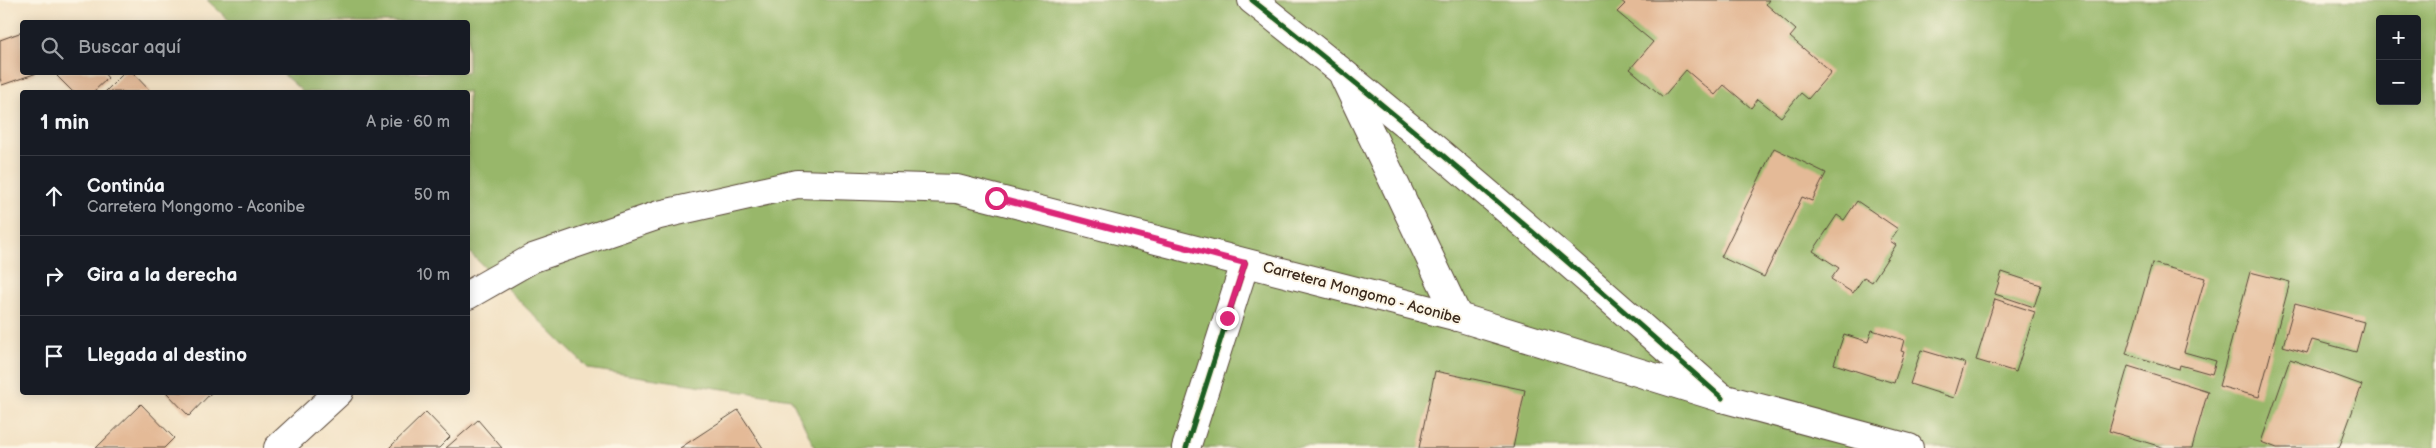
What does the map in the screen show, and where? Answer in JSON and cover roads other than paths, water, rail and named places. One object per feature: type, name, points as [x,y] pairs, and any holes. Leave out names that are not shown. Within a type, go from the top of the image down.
[{"type":"main road","points":[[1252,0],[1341,69],[1551,246],[1722,398]]},
{"type":"main road","points":[[1341,69],[1458,317]]},
{"type":"main road","name":"Carretera Mongomo - Aconibe","points":[[470,294],[533,258],[650,218],[797,184],[958,188],[1458,317],[1722,398],[1905,447]]},
{"type":"main road","points":[[1186,448],[1245,263]]},
{"type":"main road","points":[[278,448],[336,395]]}]
